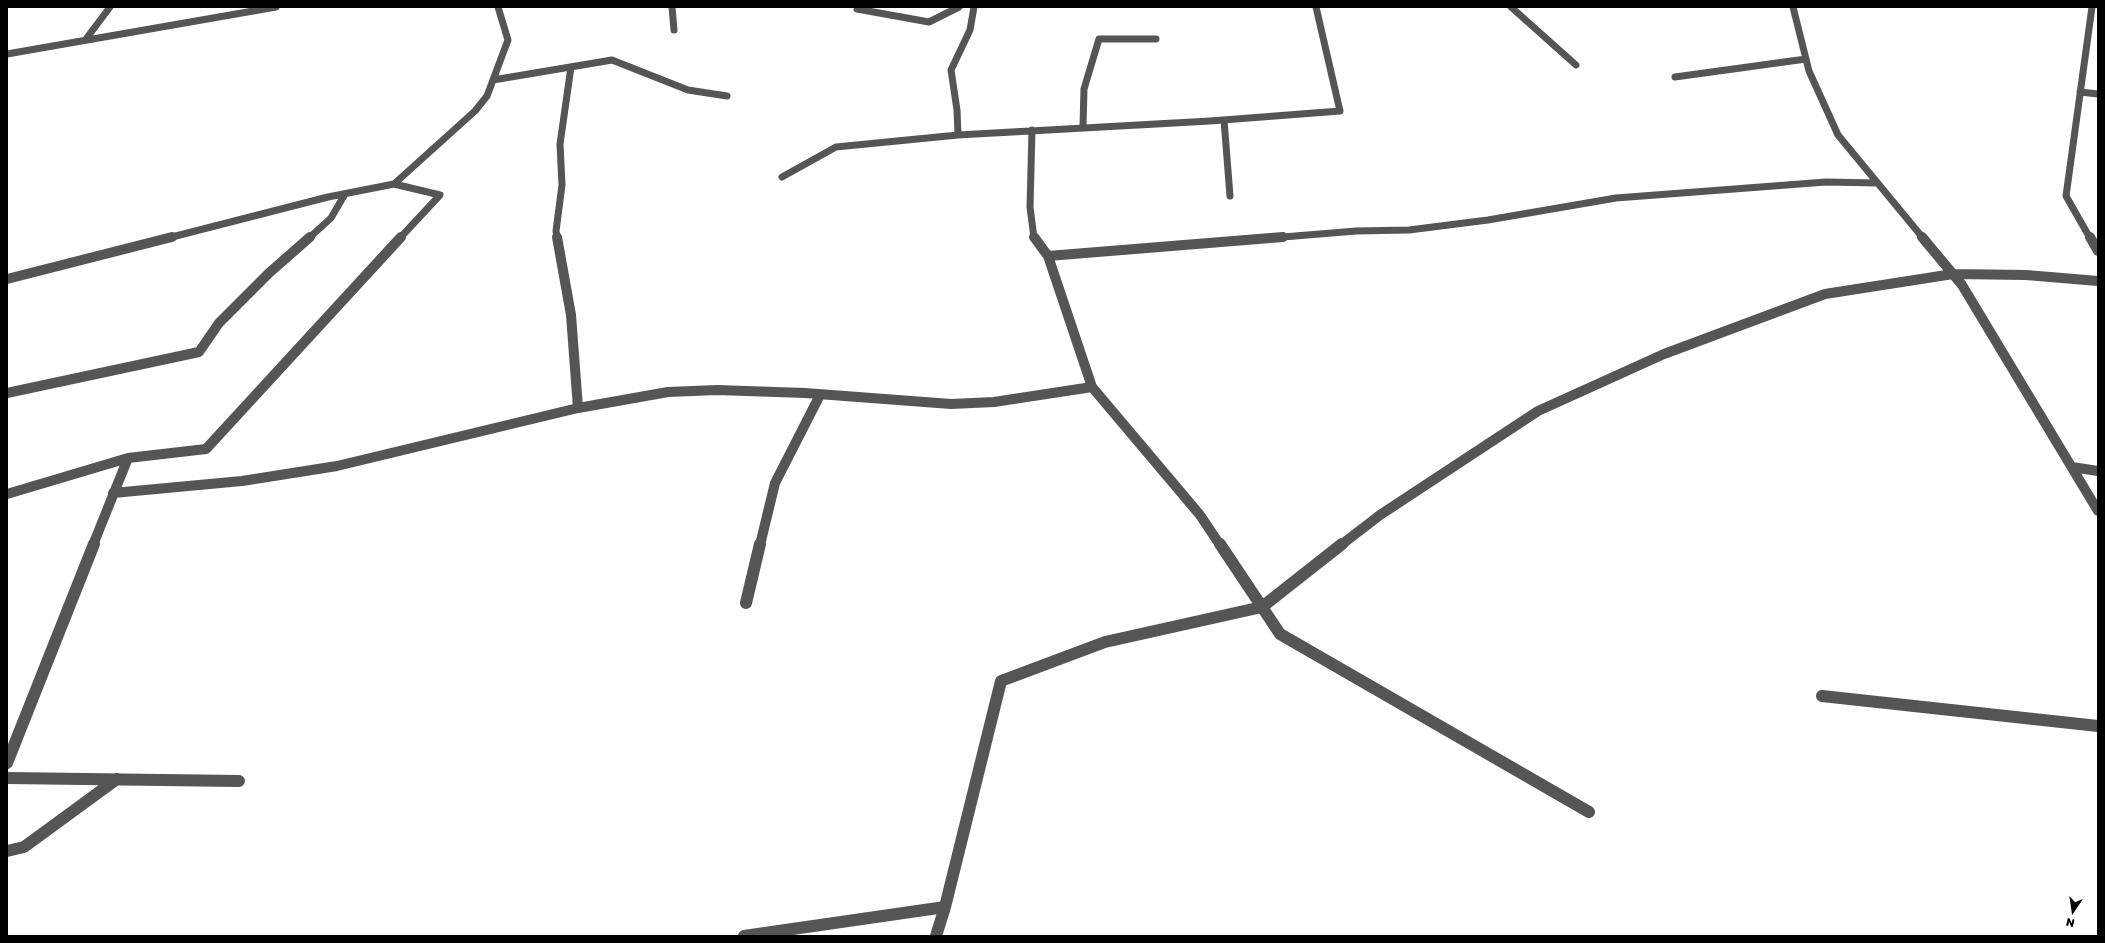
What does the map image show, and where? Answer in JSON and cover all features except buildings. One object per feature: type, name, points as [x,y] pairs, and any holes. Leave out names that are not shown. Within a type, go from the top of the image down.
[{"type":"street","points":[[86,39],[110,7]]},
{"type":"street","points":[[7,54],[276,7]]},
{"type":"street","points":[[394,184],[475,111],[487,96],[508,40],[498,7]]},
{"type":"street","points":[[672,7],[674,30]]},
{"type":"street","points":[[858,10],[929,22],[959,7]]},
{"type":"street","points":[[958,134],[957,110],[950,70],[970,30],[974,7]]},
{"type":"street","points":[[782,177],[836,147],[958,134],[1083,126],[1224,120],[1340,111],[1316,7]]},
{"type":"street","points":[[1511,7],[1576,66]]},
{"type":"street","points":[[1793,7],[1809,71],[1838,135],[1962,285],[2098,511]]},
{"type":"street","points":[[2092,7],[2066,196],[2098,251]]},
{"type":"street","points":[[1083,126],[1084,89],[1099,39],[1156,39]]},
{"type":"street","points":[[1675,77],[1806,59]]},
{"type":"street","points":[[493,80],[612,60],[688,90],[727,96]]},
{"type":"street","points":[[571,67],[560,144],[562,185],[556,231],[571,315],[578,408]]},
{"type":"street","points":[[2080,92],[2098,94]]},
{"type":"street","points":[[1224,120],[1230,196]]},
{"type":"street","points":[[1032,130],[1030,207],[1033,236],[1048,256],[1092,386],[1200,515],[1280,634],[1589,812]]},
{"type":"street","points":[[1048,256],[1356,231],[1409,230],[1616,198],[1826,182],[1877,183]]},
{"type":"street","points":[[7,279],[345,194],[394,184],[440,195],[206,449],[128,458],[7,494]]},
{"type":"street","points":[[7,393],[199,352],[219,323],[269,273],[331,218],[345,194]]},
{"type":"street","points":[[936,936],[945,907],[1000,681],[1105,642],[1262,607],[1380,515],[1538,411],[1664,354],[1825,294],[1953,274],[2026,275],[2098,281]]},
{"type":"street","points":[[114,493],[242,481],[337,466],[578,408],[668,392],[717,390],[951,404],[994,402],[1092,386]]},
{"type":"street","points":[[746,603],[775,483],[820,395]]},
{"type":"street","points":[[7,763],[128,458]]},
{"type":"street","points":[[2072,467],[2098,471]]},
{"type":"street","points":[[1822,696],[2098,726]]},
{"type":"street","points":[[7,778],[239,781]]},
{"type":"street","points":[[7,851],[24,847],[117,779]]},
{"type":"street","points":[[744,936],[945,907]]}]
